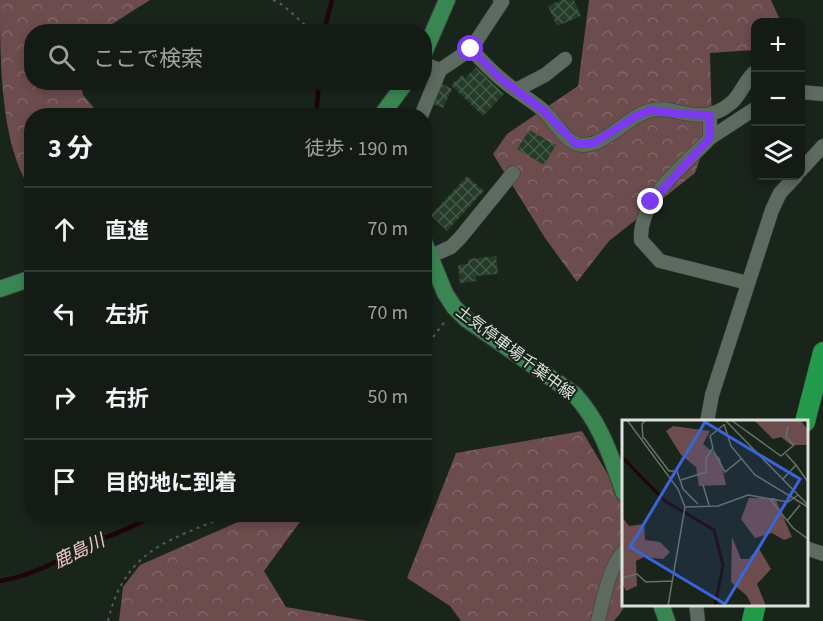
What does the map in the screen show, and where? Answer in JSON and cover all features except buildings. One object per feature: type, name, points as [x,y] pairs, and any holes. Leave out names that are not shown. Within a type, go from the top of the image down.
[{"type":"highway","points":[[806,420],[823,352]]},
{"type":"highway","points":[[752,621],[756,606]]},
{"type":"main road","points":[[432,35],[447,0]]},
{"type":"main road","points":[[387,108],[400,90]]},
{"type":"main road","name":"土気停車場千葉中線","points":[[432,258],[454,307],[580,400],[596,420],[622,488]]},
{"type":"main road","points":[[0,289],[24,281]]},
{"type":"main road","points":[[662,606],[667,621]]},
{"type":"street","points":[[432,89],[440,70],[471,49],[491,22],[502,3],[500,0]]},
{"type":"street","points":[[471,49],[500,78],[544,111],[576,144],[583,145],[594,143],[636,116],[651,110],[710,115],[733,102],[755,72]]},
{"type":"street","points":[[516,90],[544,75],[565,58]]},
{"type":"street","points":[[432,67],[440,70]]},
{"type":"street","points":[[424,108],[432,90]]},
{"type":"street","points":[[805,92],[823,94]]},
{"type":"street","points":[[748,282],[660,261],[641,240],[644,216],[651,202],[710,138],[751,111]]},
{"type":"street","points":[[710,115],[710,138]]},
{"type":"street","points":[[805,166],[823,146]]},
{"type":"street","points":[[432,249],[451,247],[513,173]]},
{"type":"street","points":[[707,420],[712,395],[772,210],[780,193],[792,180]]},
{"type":"street","points":[[808,548],[823,554]]},
{"type":"street","points":[[598,621],[613,567],[622,554]]},
{"type":"street","points":[[696,606],[698,621]]},
{"type":"path","points":[[273,0],[282,4],[304,24]]},
{"type":"path","points":[[432,338],[454,307]]},
{"type":"path","points":[[108,621],[112,600],[121,581],[135,564],[166,542],[213,522]]},
{"type":"green space","points":[[0,0],[150,0],[112,24],[24,24],[24,90],[82,90],[83,95],[94,108],[24,108],[24,177],[13,150],[8,126],[0,48]]},
{"type":"green space","points":[[589,0],[771,0],[779,18],[751,18],[751,50],[710,53],[712,125],[695,173],[609,241],[577,282],[545,238],[493,154],[507,134],[578,86]]},
{"type":"green space","points":[[582,431],[622,498],[622,606],[625,606],[614,621],[461,621],[450,606],[407,578],[429,522],[432,522],[432,514],[456,453]]},
{"type":"green space","points":[[238,522],[300,522],[264,571],[286,607],[367,621],[119,621],[123,587],[140,565]]},
{"type":"waterway","name":"鹿島川","points":[[326,24],[332,0]]},
{"type":"waterway","name":"鹿島川","points":[[317,108],[318,90]]},
{"type":"waterway","name":"鹿島川","points":[[0,581],[39,569],[141,522]]},
{"type":"route","points":[[471,49],[500,78],[544,111],[576,144],[594,143],[636,116],[651,110],[710,115],[710,138],[651,202]]}]
